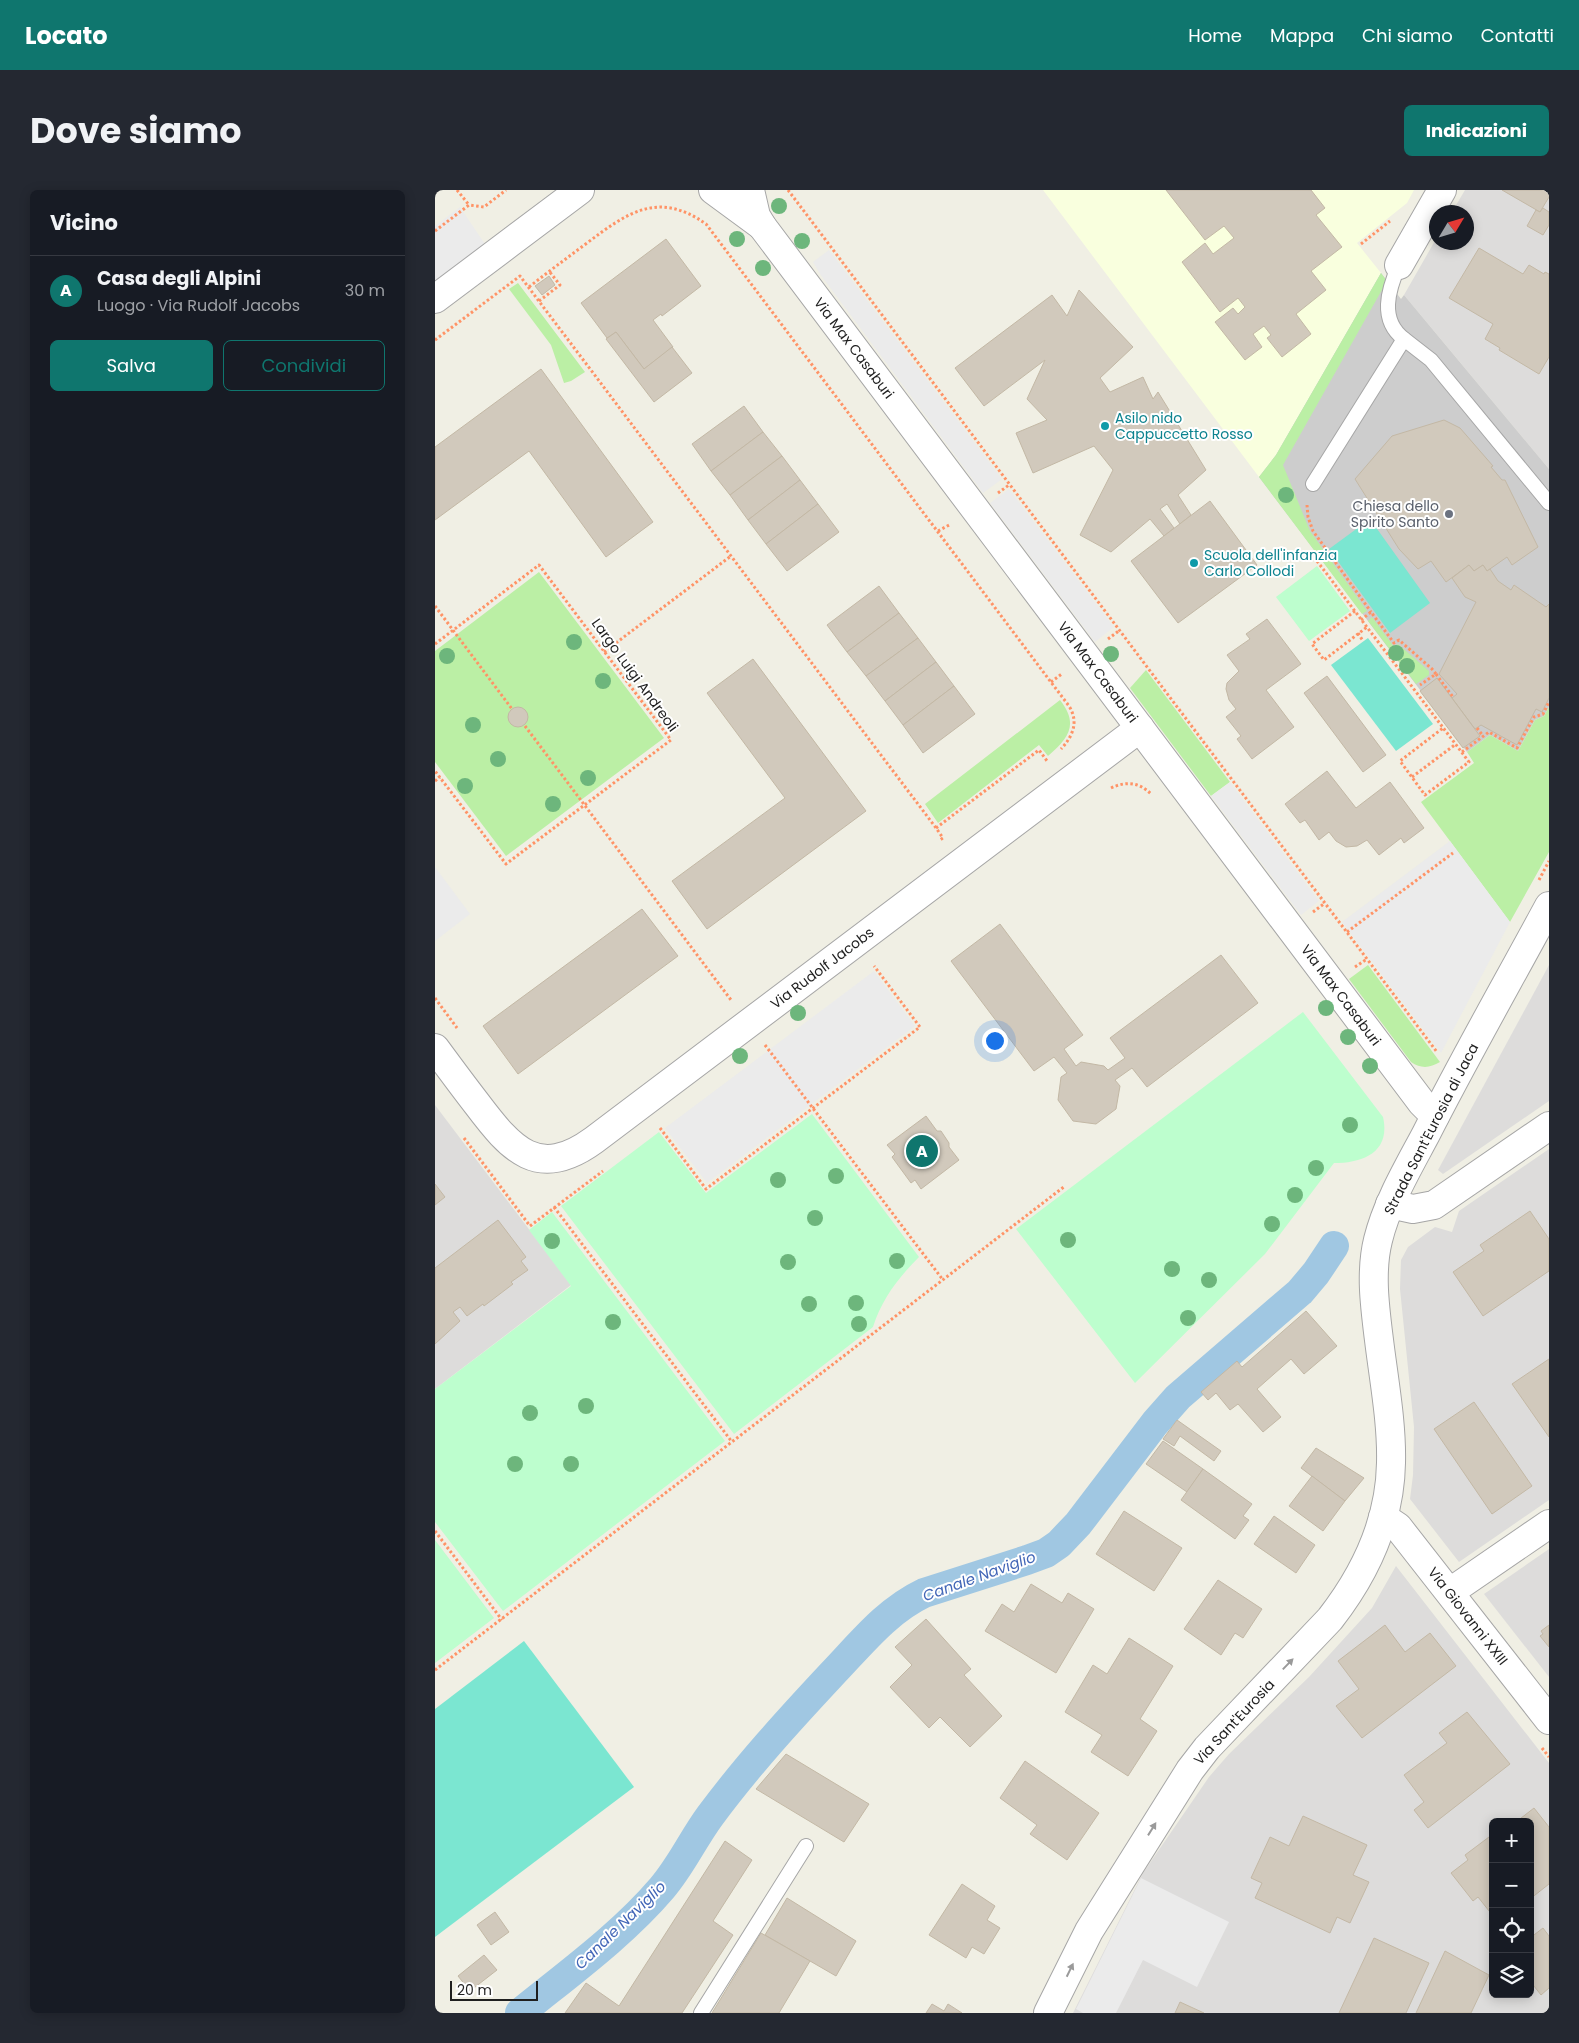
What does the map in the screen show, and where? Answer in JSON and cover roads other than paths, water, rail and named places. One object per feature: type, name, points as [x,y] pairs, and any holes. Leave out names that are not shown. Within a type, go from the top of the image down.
[{"type":"street","name":"Via Max Casaburi","points":[[713,190],[762,226]]},
{"type":"street","name":"Via Max Casaburi","points":[[750,190],[756,216],[762,226],[1422,1103],[1435,1116]]},
{"type":"street","points":[[1399,265],[1442,190]]},
{"type":"street","points":[[435,299],[582,191]]},
{"type":"street","name":"Via Rudolf Jacobs","points":[[435,1048],[496,1129],[514,1148],[538,1158],[563,1156],[585,1146],[1140,728]]},
{"type":"street","name":"Strada Sant'Eurosia di Jaca","points":[[1383,1517],[1389,1489],[1391,1451],[1377,1318],[1374,1264],[1378,1240],[1390,1204],[1542,896]]},
{"type":"street","points":[[1390,1204],[1413,1209],[1434,1205],[1549,1126]]},
{"type":"street","name":"Via Giovanni XXIII","points":[[1383,1517],[1398,1527],[1450,1592],[1543,1731]]},
{"type":"street","name":"Via Sant'Eurosia","points":[[1048,2013],[1089,1931],[1189,1770],[1216,1738],[1330,1620],[1362,1572],[1383,1517]]},
{"type":"street","points":[[1450,1592],[1549,1524]]},
{"type":"lane","points":[[1399,265],[1388,299],[1387,309],[1391,323],[1404,338],[1431,360],[1549,503]]},
{"type":"lane","points":[[1313,484],[1404,338]]},
{"type":"lane","points":[[701,2013],[806,1846]]},
{"type":"waterway","name":"Canale Naviglio","points":[[520,2013],[594,1954],[630,1922],[662,1888],[724,1797],[800,1709],[874,1630],[910,1600],[924,1593],[1027,1560],[1046,1553],[1059,1544],[1078,1524],[1155,1423],[1178,1397],[1300,1292],[1316,1273],[1334,1246]]},
{"type":"place","name":"Asilo nido Cappuccetto Rosso","points":[[1105,426]]},
{"type":"place","name":"Chiesa dello Spirito Santo","points":[[1449,514]]},
{"type":"place","name":"Scuola dell'infanzia Carlo Collodi","points":[[1194,563]]},
{"type":"place","name":"Casa degli Alpini","points":[[922,1151]]}]
